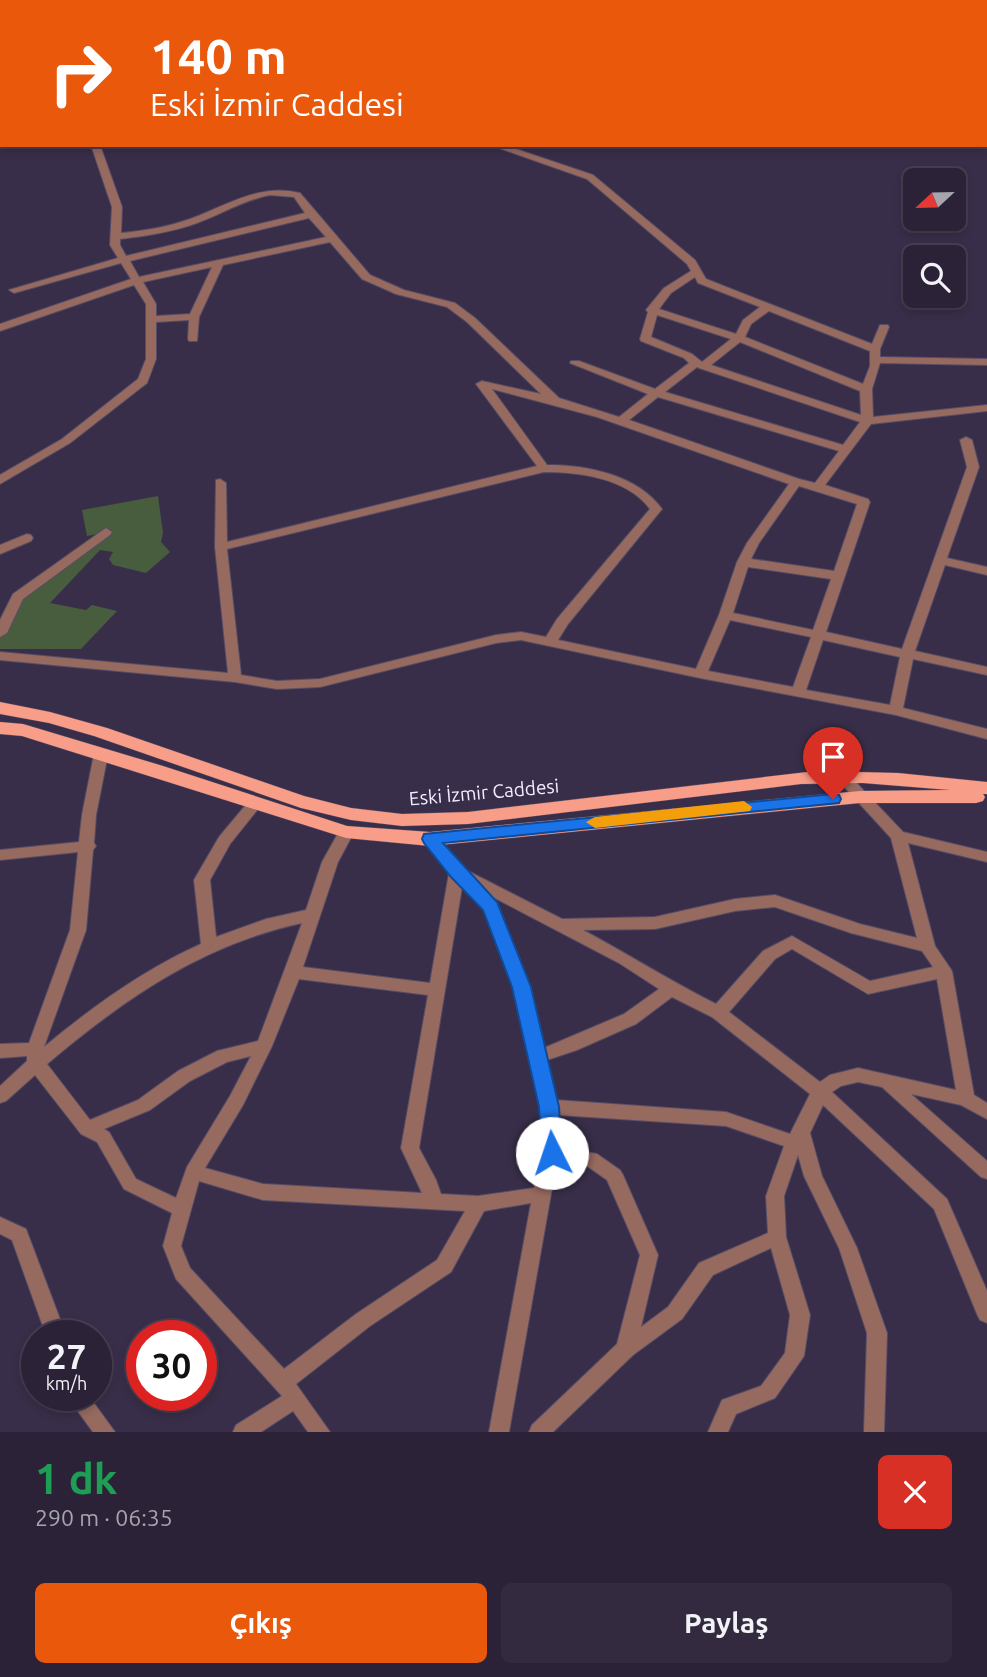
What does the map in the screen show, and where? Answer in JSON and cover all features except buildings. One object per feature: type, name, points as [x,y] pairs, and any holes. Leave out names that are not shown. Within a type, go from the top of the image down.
[{"type":"main road","name":"Eski İzmir Caddesi","points":[[0,708],[83,727],[301,801],[358,815],[402,820],[458,818],[762,783],[843,777],[928,780],[987,788]]},
{"type":"main road","name":"Eski İzmir Caddesi","points":[[0,727],[23,730],[346,832],[430,839],[860,797],[928,795],[987,798]]},
{"type":"street","points":[[0,480],[65,441],[144,381],[151,359],[151,304],[115,245],[117,207],[96,147]]},
{"type":"street","points":[[500,147],[590,177],[691,262],[702,281],[875,355],[987,362]]},
{"type":"street","points":[[117,236],[165,229],[241,200],[283,190],[298,195],[361,272],[378,284],[422,299],[451,305],[471,320],[557,403]]},
{"type":"street","points":[[14,290],[125,259],[313,214]]},
{"type":"street","points":[[0,328],[138,280],[332,239]]},
{"type":"street","points":[[193,339],[194,317],[219,263]]},
{"type":"street","points":[[697,272],[677,281],[652,310],[645,339],[688,356],[699,364],[867,421],[987,408]]},
{"type":"street","points":[[619,422],[656,393],[739,338],[747,321],[767,307]]},
{"type":"street","points":[[652,310],[739,338],[866,389]]},
{"type":"street","points":[[152,318],[194,317]]},
{"type":"street","points":[[818,487],[867,421],[866,389],[884,327]]},
{"type":"street","points":[[575,363],[656,393],[847,450]]},
{"type":"street","points":[[544,468],[482,384],[619,422],[864,502],[821,635],[799,691]]},
{"type":"street","points":[[896,711],[908,652],[941,560],[980,467],[966,440]]},
{"type":"street","points":[[222,547],[257,536],[544,468],[561,467],[631,485],[650,498],[656,509],[562,622],[551,641]]},
{"type":"street","points":[[700,674],[726,615],[743,562],[753,543],[796,482]]},
{"type":"street","points":[[220,483],[222,547],[235,678]]},
{"type":"street","points":[[0,633],[18,597],[106,532]]},
{"type":"street","points":[[0,550],[27,538]]},
{"type":"street","points":[[941,560],[987,572]]},
{"type":"street","points":[[743,562],[840,576]]},
{"type":"street","points":[[726,615],[987,671]]},
{"type":"street","points":[[0,656],[235,678],[277,685],[320,682],[496,639],[521,636],[700,674],[896,711],[987,734]]},
{"type":"street","points":[[36,1056],[78,930],[89,815],[101,754]]},
{"type":"street","points":[[843,777],[898,836],[927,947],[944,971],[966,1099]]},
{"type":"street","points":[[209,947],[202,880],[224,841],[255,804]]},
{"type":"street","points":[[320,1432],[283,1382],[183,1273],[173,1246],[193,1172],[237,1100],[264,1046],[293,972],[330,862],[346,832]]},
{"type":"street","points":[[898,836],[987,857]]},
{"type":"street","points":[[430,839],[457,873],[491,907],[521,987],[549,1107],[552,1153],[542,1194],[499,1432]]},
{"type":"street","points":[[0,855],[88,846]]},
{"type":"street","points":[[457,873],[625,960],[671,989],[718,1013],[820,1092],[942,1204],[987,1314]]},
{"type":"street","points":[[434,1202],[427,1180],[410,1148],[457,873]]},
{"type":"street","points":[[557,925],[655,923],[735,905],[775,901],[857,929],[927,947]]},
{"type":"street","points":[[0,1096],[36,1056],[110,1003],[209,947],[267,924],[311,915]]},
{"type":"street","points":[[718,1013],[769,955],[792,942],[869,988],[944,971]]},
{"type":"street","points":[[293,972],[437,990]]},
{"type":"street","points":[[536,1056],[571,1045],[630,1019],[671,989]]},
{"type":"street","points":[[87,1129],[144,1105],[184,1076],[223,1056],[264,1046]]},
{"type":"street","points":[[0,1051],[36,1056],[87,1129],[103,1137],[130,1184],[181,1209]]},
{"type":"street","points":[[718,1432],[729,1407],[768,1392],[794,1356],[800,1315],[778,1237],[775,1196],[797,1138],[820,1092],[836,1080],[858,1075],[966,1099],[987,1112]]},
{"type":"street","points":[[888,1083],[987,1172]]},
{"type":"street","points":[[549,1107],[726,1119],[797,1138]]},
{"type":"street","points":[[797,1138],[848,1248],[877,1333],[874,1432]]},
{"type":"street","points":[[552,1153],[591,1159],[614,1175],[649,1255],[626,1349]]},
{"type":"street","points":[[193,1172],[263,1192],[478,1204],[542,1194]]},
{"type":"street","points":[[283,1382],[363,1320],[444,1266],[478,1204]]},
{"type":"street","points":[[0,1225],[19,1235],[50,1320]]},
{"type":"street","points":[[539,1432],[626,1349],[675,1313],[706,1269],[778,1237]]},
{"type":"street","points":[[243,1432],[296,1398]]},
{"type":"street","points":[[89,1411],[106,1432]]},
{"type":"green space","points":[[158,496],[163,533],[161,542],[170,552],[146,573],[113,565],[109,559],[113,552],[100,550],[50,603],[86,610],[92,605],[117,611],[81,649],[0,649],[0,633],[18,597],[104,533],[87,536],[82,510]]},
{"type":"slow traffic","points":[[595,822],[744,807]]},
{"type":"route","points":[[552,1153],[549,1107],[521,987],[491,907],[457,873],[430,839],[833,799]]}]
